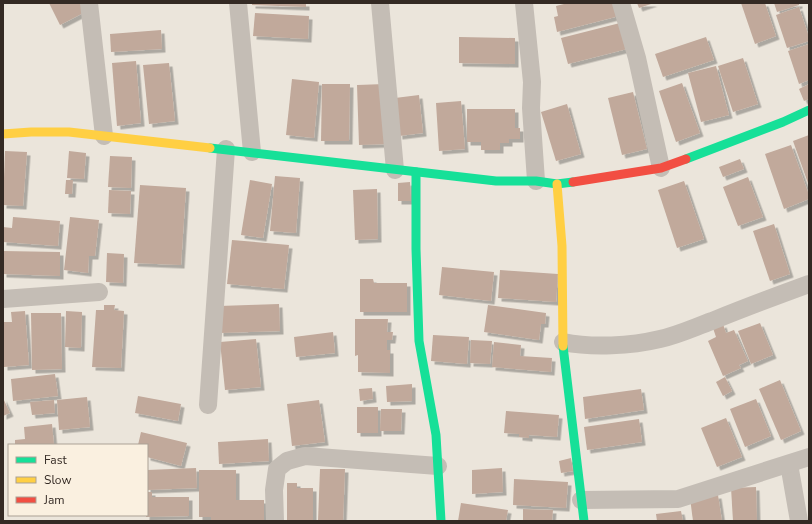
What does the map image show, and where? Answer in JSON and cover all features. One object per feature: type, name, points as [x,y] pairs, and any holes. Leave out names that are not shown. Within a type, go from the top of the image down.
[{"type":"street","points":[[89,3],[104,136]]},
{"type":"street","points":[[238,3],[252,152]]},
{"type":"street","points":[[380,3],[395,170]]},
{"type":"street","points":[[524,3],[532,82],[531,108],[536,181]]},
{"type":"street","points":[[621,3],[637,58],[661,168]]},
{"type":"street","points":[[3,134],[69,132],[496,181],[536,181],[557,184],[661,168],[783,122],[809,110]]},
{"type":"street","points":[[208,405],[226,150]]},
{"type":"street","points":[[416,172],[416,249],[419,341],[436,435],[441,521]]},
{"type":"street","points":[[557,184],[562,246],[563,342],[584,521]]},
{"type":"street","points":[[563,342],[580,345],[601,345],[661,339],[809,284]]},
{"type":"street","points":[[3,300],[99,292]]},
{"type":"street","points":[[275,521],[274,490],[277,469],[287,461],[305,456],[438,466]]},
{"type":"street","points":[[581,500],[678,499],[809,457]]},
{"type":"street","points":[[789,464],[800,521]]},
{"type":"building","points":[[49,3],[80,3],[85,12],[60,25]]},
{"type":"building","points":[[252,3],[306,3],[306,7],[252,5]]},
{"type":"building","points":[[568,3],[616,3],[619,16],[557,32],[554,17],[558,16],[556,6]]},
{"type":"building","points":[[637,3],[654,3],[639,8]]},
{"type":"building","points":[[741,3],[765,3],[776,36],[755,44]]},
{"type":"building","points":[[774,3],[799,3],[799,5],[777,12]]},
{"type":"building","points":[[799,7],[809,41],[787,48],[776,15]]},
{"type":"building","points":[[255,13],[309,16],[308,39],[253,36]]},
{"type":"building","points":[[620,23],[627,49],[568,64],[561,38]]},
{"type":"building","points":[[161,30],[162,49],[111,52],[110,34]]},
{"type":"building","points":[[459,37],[515,38],[515,64],[459,63]]},
{"type":"building","points":[[706,37],[714,60],[663,77],[655,54]]},
{"type":"building","points":[[809,44],[809,80],[799,84],[788,51]]},
{"type":"building","points":[[743,58],[758,104],[733,112],[718,66]]},
{"type":"building","points":[[136,61],[141,123],[117,126],[112,63]]},
{"type":"building","points":[[169,63],[175,121],[149,124],[143,65]]},
{"type":"building","points":[[716,66],[729,115],[701,122],[688,73]]},
{"type":"building","points":[[292,79],[319,82],[314,138],[286,135]]},
{"type":"building","points":[[682,83],[700,133],[676,142],[659,91]]},
{"type":"building","points":[[322,84],[350,84],[349,141],[321,141]]},
{"type":"building","points":[[385,84],[387,144],[359,145],[357,85]]},
{"type":"building","points":[[809,84],[809,99],[804,101],[799,89]]},
{"type":"building","points":[[633,92],[647,149],[622,155],[608,98]]},
{"type":"building","points":[[419,95],[423,133],[399,136],[395,98]]},
{"type":"building","points":[[461,101],[465,149],[439,151],[436,103]]},
{"type":"building","points":[[567,104],[581,154],[556,161],[541,112]]},
{"type":"building","points":[[467,109],[515,109],[515,128],[520,128],[520,139],[509,139],[509,143],[500,143],[500,150],[481,150],[481,142],[467,142]]},
{"type":"building","points":[[809,135],[809,186],[793,141]]},
{"type":"building","points":[[791,145],[809,195],[809,199],[784,209],[765,154]]},
{"type":"building","points":[[5,151],[27,152],[23,206],[3,205]]},
{"type":"building","points":[[69,151],[86,153],[84,179],[67,178]]},
{"type":"building","points":[[110,156],[132,157],[131,188],[108,187]]},
{"type":"building","points":[[740,159],[744,169],[723,177],[719,167]]},
{"type":"building","points":[[275,176],[300,178],[296,233],[270,231]]},
{"type":"building","points":[[748,177],[763,217],[738,226],[723,187]]},
{"type":"building","points":[[66,180],[73,180],[72,194],[65,194]]},
{"type":"building","points":[[250,180],[272,184],[263,238],[241,235]]},
{"type":"building","points":[[684,181],[704,239],[677,248],[658,190]]},
{"type":"building","points":[[410,182],[411,201],[398,201],[398,183]]},
{"type":"building","points":[[140,185],[186,188],[181,265],[134,263]]},
{"type":"building","points":[[377,189],[378,239],[355,240],[353,190]]},
{"type":"building","points":[[109,190],[131,191],[130,214],[108,213]]},
{"type":"building","points":[[13,217],[60,221],[58,246],[3,242],[3,227],[12,228]]},
{"type":"building","points":[[70,217],[99,220],[95,256],[89,256],[88,273],[64,270]]},
{"type":"building","points":[[774,224],[790,274],[770,281],[753,231]]},
{"type":"building","points":[[232,240],[289,245],[284,289],[227,284]]},
{"type":"building","points":[[3,251],[60,252],[60,276],[3,274]]},
{"type":"building","points":[[107,253],[124,254],[123,283],[106,282]]},
{"type":"building","points":[[442,267],[494,272],[491,301],[439,295]]},
{"type":"building","points":[[500,270],[558,274],[556,302],[498,298]]},
{"type":"building","points":[[360,279],[373,279],[374,283],[407,283],[407,312],[360,312]]},
{"type":"building","points":[[279,304],[280,331],[220,333],[219,306]]},
{"type":"building","points":[[104,305],[115,305],[114,310],[124,311],[121,368],[92,367],[96,310],[104,310]]},
{"type":"building","points":[[488,305],[546,313],[545,324],[541,324],[539,340],[484,332]]},
{"type":"building","points":[[25,311],[29,365],[4,367],[3,322],[12,322],[11,312]]},
{"type":"building","points":[[66,311],[82,312],[81,348],[65,347]]},
{"type":"building","points":[[31,313],[61,313],[62,369],[32,370]]},
{"type":"building","points":[[355,319],[388,319],[387,332],[393,332],[392,340],[387,340],[387,350],[390,350],[390,373],[358,372],[358,355],[355,356]]},
{"type":"building","points":[[760,323],[773,355],[751,364],[738,331]]},
{"type":"building","points":[[723,324],[726,333],[734,330],[748,361],[739,365],[741,368],[723,376],[708,341],[716,337],[713,328]]},
{"type":"building","points":[[333,332],[335,353],[296,357],[294,337]]},
{"type":"building","points":[[433,335],[469,337],[467,364],[431,361]]},
{"type":"building","points":[[256,339],[261,387],[225,390],[220,342]]},
{"type":"building","points":[[471,340],[492,341],[490,364],[470,363]]},
{"type":"building","points":[[494,342],[521,345],[520,356],[552,358],[551,372],[492,367]]},
{"type":"building","points":[[55,374],[58,396],[13,401],[11,379]]},
{"type":"building","points":[[725,377],[732,391],[723,396],[716,382]]},
{"type":"building","points":[[780,380],[801,431],[781,440],[759,389]]},
{"type":"building","points":[[412,384],[412,401],[387,402],[386,386]]},
{"type":"building","points":[[372,388],[373,399],[360,401],[359,389]]},
{"type":"building","points":[[641,389],[644,410],[585,419],[583,397]]},
{"type":"building","points":[[138,396],[181,404],[178,421],[135,413]]},
{"type":"building","points":[[87,397],[90,427],[59,430],[57,400]]},
{"type":"building","points":[[3,398],[10,413],[3,416]]},
{"type":"building","points":[[756,399],[771,436],[745,447],[730,409]]},
{"type":"building","points":[[54,400],[55,413],[32,415],[30,402]]},
{"type":"building","points":[[319,400],[325,442],[292,446],[287,404]]},
{"type":"building","points":[[357,407],[378,407],[378,433],[357,433]]},
{"type":"building","points":[[381,409],[402,409],[401,431],[380,431]]},
{"type":"building","points":[[506,411],[559,415],[557,437],[529,435],[529,438],[519,437],[519,434],[504,433]]},
{"type":"building","points":[[726,418],[742,457],[717,467],[701,428]]},
{"type":"building","points":[[639,419],[642,442],[587,450],[584,427]]},
{"type":"building","points":[[52,424],[54,444],[15,444],[15,440],[25,439],[24,427]]},
{"type":"building","points":[[141,432],[187,443],[181,466],[148,457],[148,444],[138,444]]},
{"type":"building","points":[[268,439],[269,461],[219,464],[218,442]]},
{"type":"building","points":[[571,458],[573,471],[561,473],[559,461]]},
{"type":"building","points":[[196,468],[197,488],[148,490],[148,470]]},
{"type":"building","points":[[502,468],[503,492],[472,494],[472,470]]},
{"type":"building","points":[[320,469],[345,469],[343,521],[318,521]]},
{"type":"building","points":[[199,470],[236,470],[236,500],[264,500],[264,521],[211,521],[211,517],[199,517]]},
{"type":"building","points":[[514,479],[568,482],[566,508],[513,505]]},
{"type":"building","points":[[287,483],[297,483],[297,488],[313,488],[313,521],[287,521]]},
{"type":"building","points":[[756,487],[757,521],[733,521],[731,488]]},
{"type":"building","points":[[148,492],[152,492],[152,497],[189,497],[189,516],[146,517],[148,516]]},
{"type":"building","points":[[718,495],[722,521],[693,521],[690,498]]},
{"type":"building","points":[[461,503],[508,510],[506,521],[458,521]]},
{"type":"building","points":[[523,509],[553,510],[552,521],[523,521]]},
{"type":"building","points":[[681,511],[683,521],[657,521],[656,514]]},
{"type":"traffic: fast","points":[[686,159],[783,122],[809,110]]},
{"type":"traffic: fast","points":[[210,148],[496,181],[536,181],[557,184],[573,182]]},
{"type":"traffic: fast","points":[[416,172],[416,249],[419,341],[436,435],[441,521]]},
{"type":"traffic: fast","points":[[563,346],[584,521]]},
{"type":"traffic: slow","points":[[3,134],[69,132],[210,148]]},
{"type":"traffic: slow","points":[[557,184],[562,246],[563,346]]},
{"type":"traffic: jam","points":[[573,182],[661,168],[686,159]]}]
